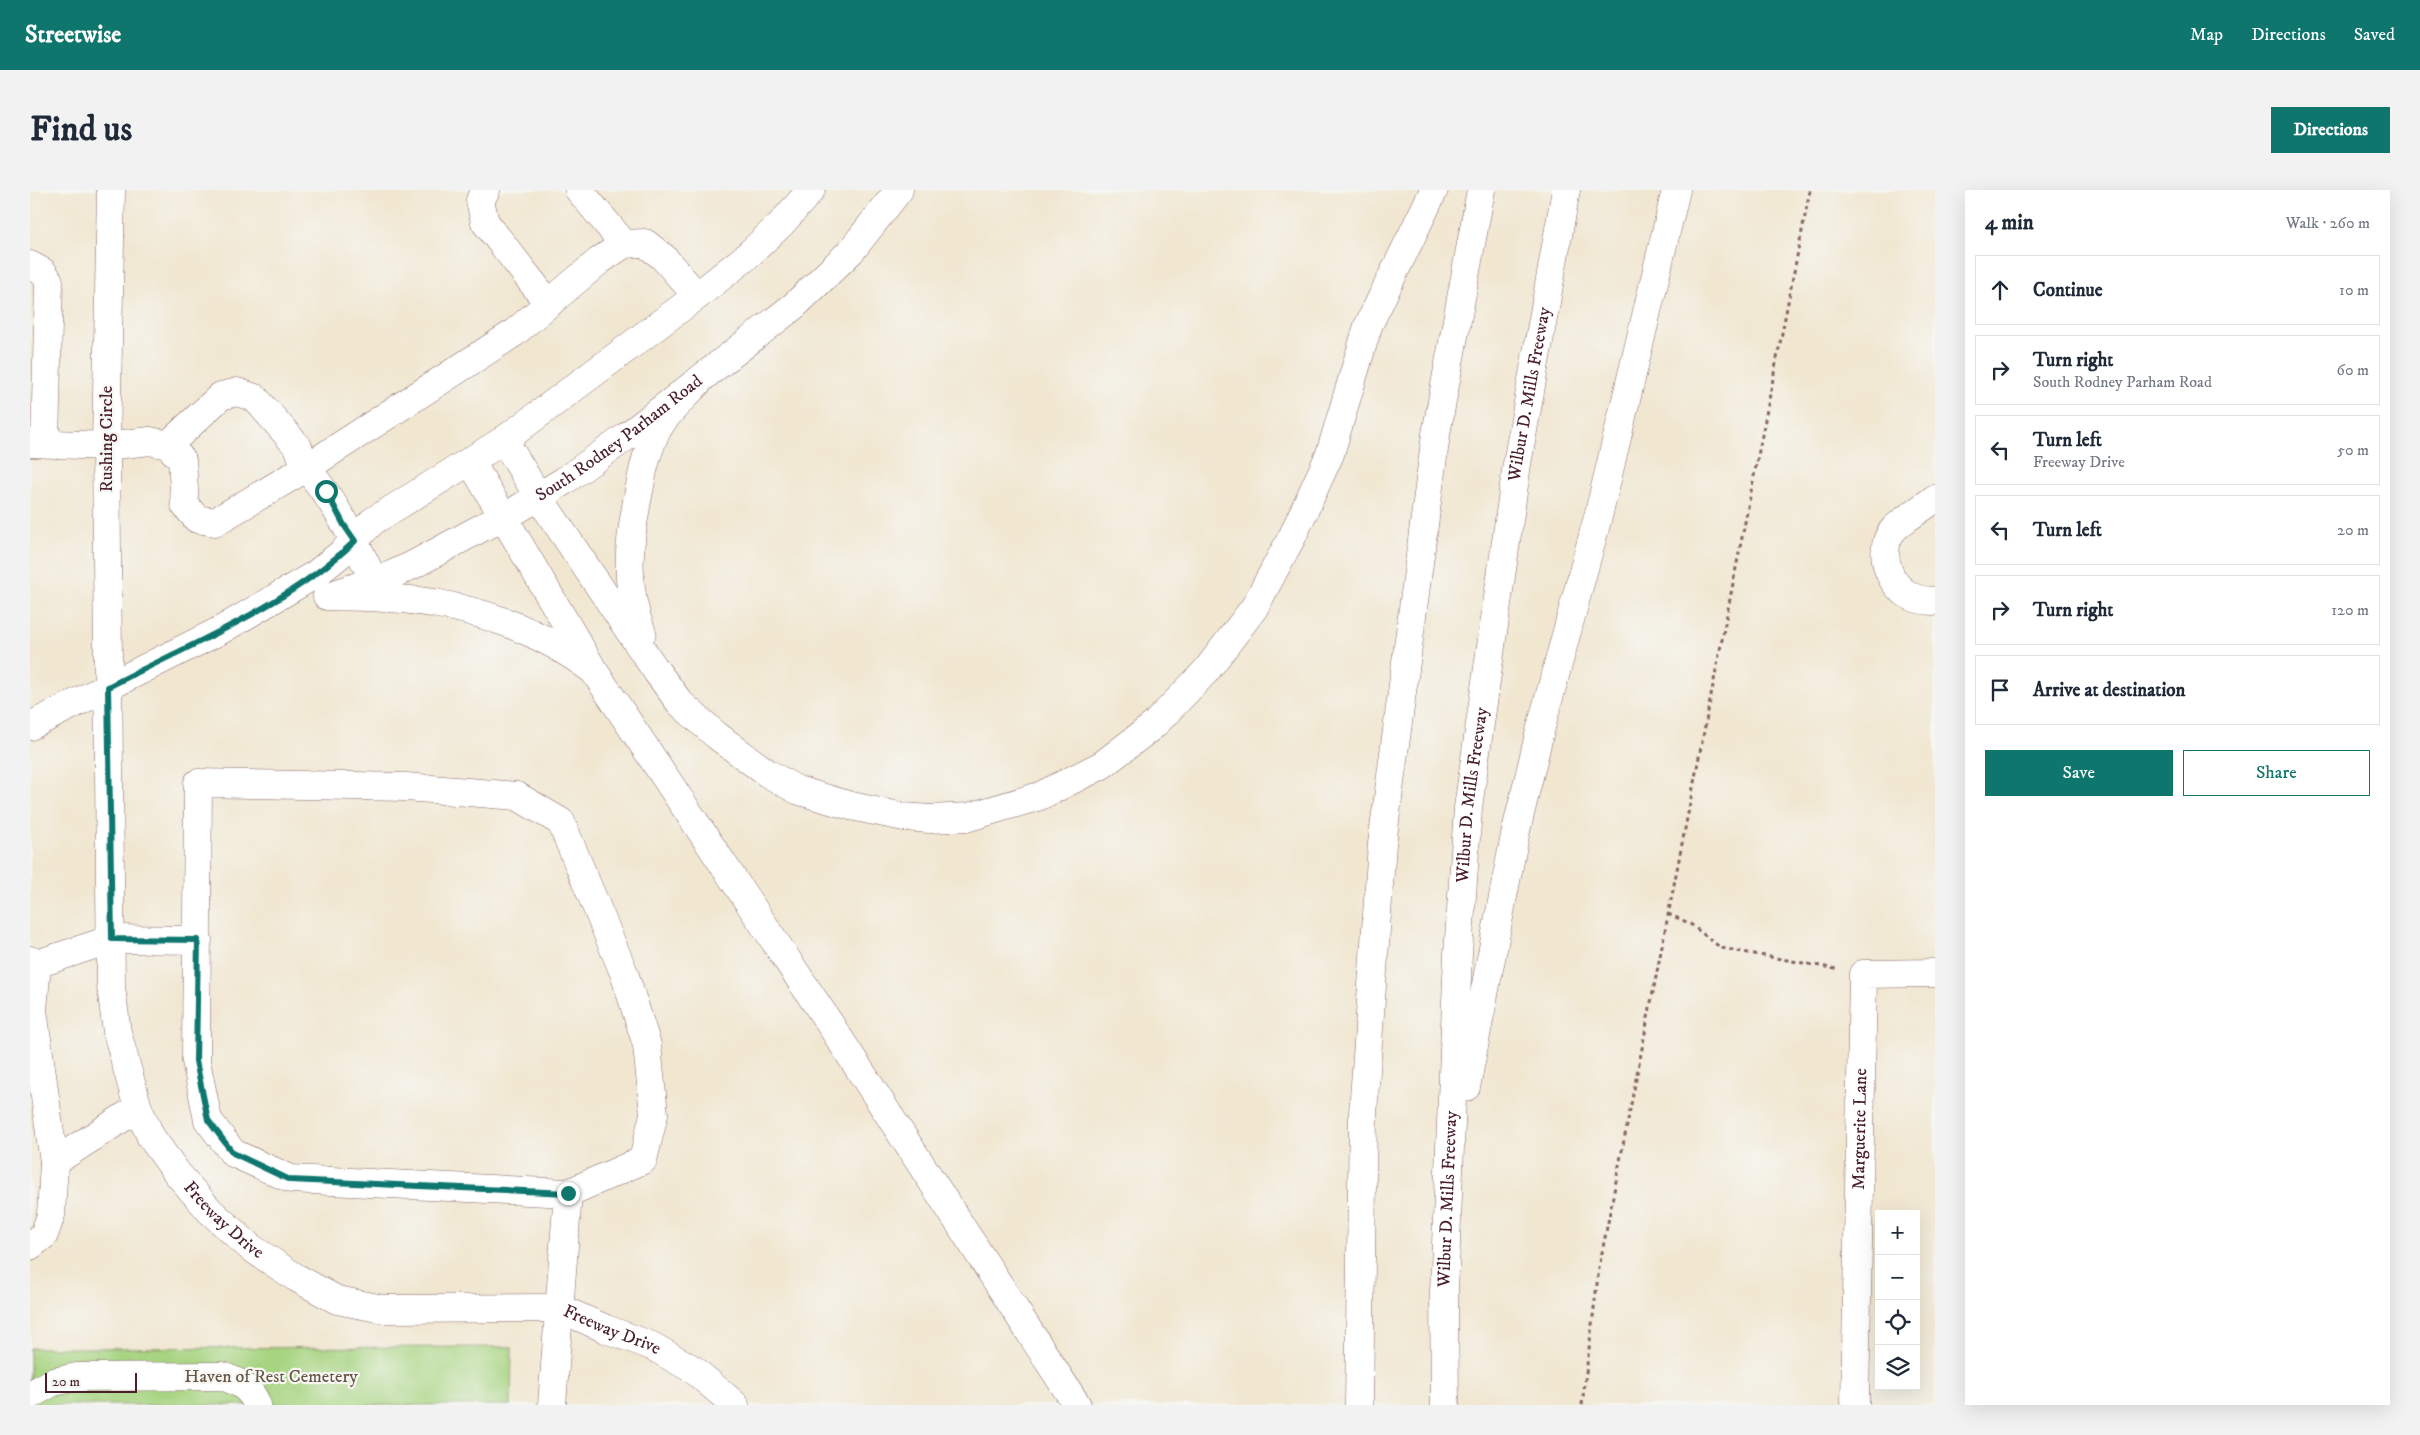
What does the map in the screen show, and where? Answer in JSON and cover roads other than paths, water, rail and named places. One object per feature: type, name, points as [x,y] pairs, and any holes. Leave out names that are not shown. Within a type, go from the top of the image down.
[{"type":"main road","name":"Rushing Circle","points":[[108,687],[106,446],[111,190]]},
{"type":"main road","points":[[486,190],[480,200],[485,222],[549,304]]},
{"type":"main road","points":[[579,190],[624,244]]},
{"type":"main road","points":[[30,726],[221,630],[286,593],[323,569],[355,541],[373,521],[504,440],[697,296],[746,257],[782,223],[811,190]]},
{"type":"main road","name":"South Rodney Parham Road","points":[[286,593],[328,596],[374,581],[413,565],[505,517],[564,481],[626,437],[795,305],[852,251],[900,190]]},
{"type":"main road","points":[[504,440],[538,496],[657,672],[680,703],[716,735],[767,773],[797,790],[851,806],[904,817],[930,819],[969,817],[1040,796],[1102,765],[1154,725],[1206,671],[1254,608],[1293,535],[1330,454],[1368,326],[1434,190]]},
{"type":"main road","points":[[1360,1405],[1363,1113],[1382,844],[1436,434],[1481,190]]},
{"type":"main road","name":"Wilbur D. Mills Freeway","points":[[1445,1405],[1444,1292],[1458,954],[1468,808],[1517,464],[1566,190]]},
{"type":"main road","points":[[1449,1177],[1515,836],[1540,731],[1599,513],[1676,190]]},
{"type":"main road","points":[[30,266],[44,272],[49,281],[39,362],[37,443],[106,446],[150,441],[168,445],[182,460],[185,505],[197,519],[215,522],[306,468],[514,334],[599,261],[624,244],[645,243],[663,257],[697,296]]},
{"type":"main road","points":[[657,672],[634,611],[628,553],[632,525],[642,474],[651,446],[662,423],[703,377]]},
{"type":"main road","points":[[168,445],[221,396],[237,392],[255,398],[298,447],[306,468],[326,491],[355,541],[374,581]]},
{"type":"main road","points":[[471,462],[594,671],[828,1021],[1077,1405]]},
{"type":"main road","points":[[1935,494],[1893,530],[1886,546],[1886,562],[1892,578],[1903,591],[1917,600],[1935,601]]},
{"type":"main road","points":[[328,596],[412,600],[456,608],[524,629],[572,654],[594,671]]},
{"type":"main road","name":"Freeway Drive","points":[[108,687],[111,987],[117,1032],[138,1108],[151,1137],[177,1173],[210,1211],[250,1247],[337,1300],[383,1309],[559,1308],[606,1329],[652,1346],[694,1370],[735,1405]]},
{"type":"main road","points":[[198,783],[406,787],[517,796],[561,822],[624,973],[647,1045],[654,1114],[643,1160],[568,1193],[290,1180],[233,1153],[208,1120],[196,1061],[198,783]]},
{"type":"main road","points":[[30,1246],[44,1235],[51,1215],[54,1162],[32,1012],[33,962],[112,939],[198,940]]},
{"type":"main road","name":"Marguerite Lane","points":[[1855,1405],[1863,974],[1935,973]]},
{"type":"main road","points":[[54,1162],[138,1108]]},
{"type":"main road","points":[[552,1405],[568,1193]]},
{"type":"main road","points":[[30,1395],[53,1382],[77,1378],[222,1376],[238,1381],[252,1393],[257,1405]]},
{"type":"park label","name":"Haven of Rest Cemetery","points":[[271,1377]]}]
